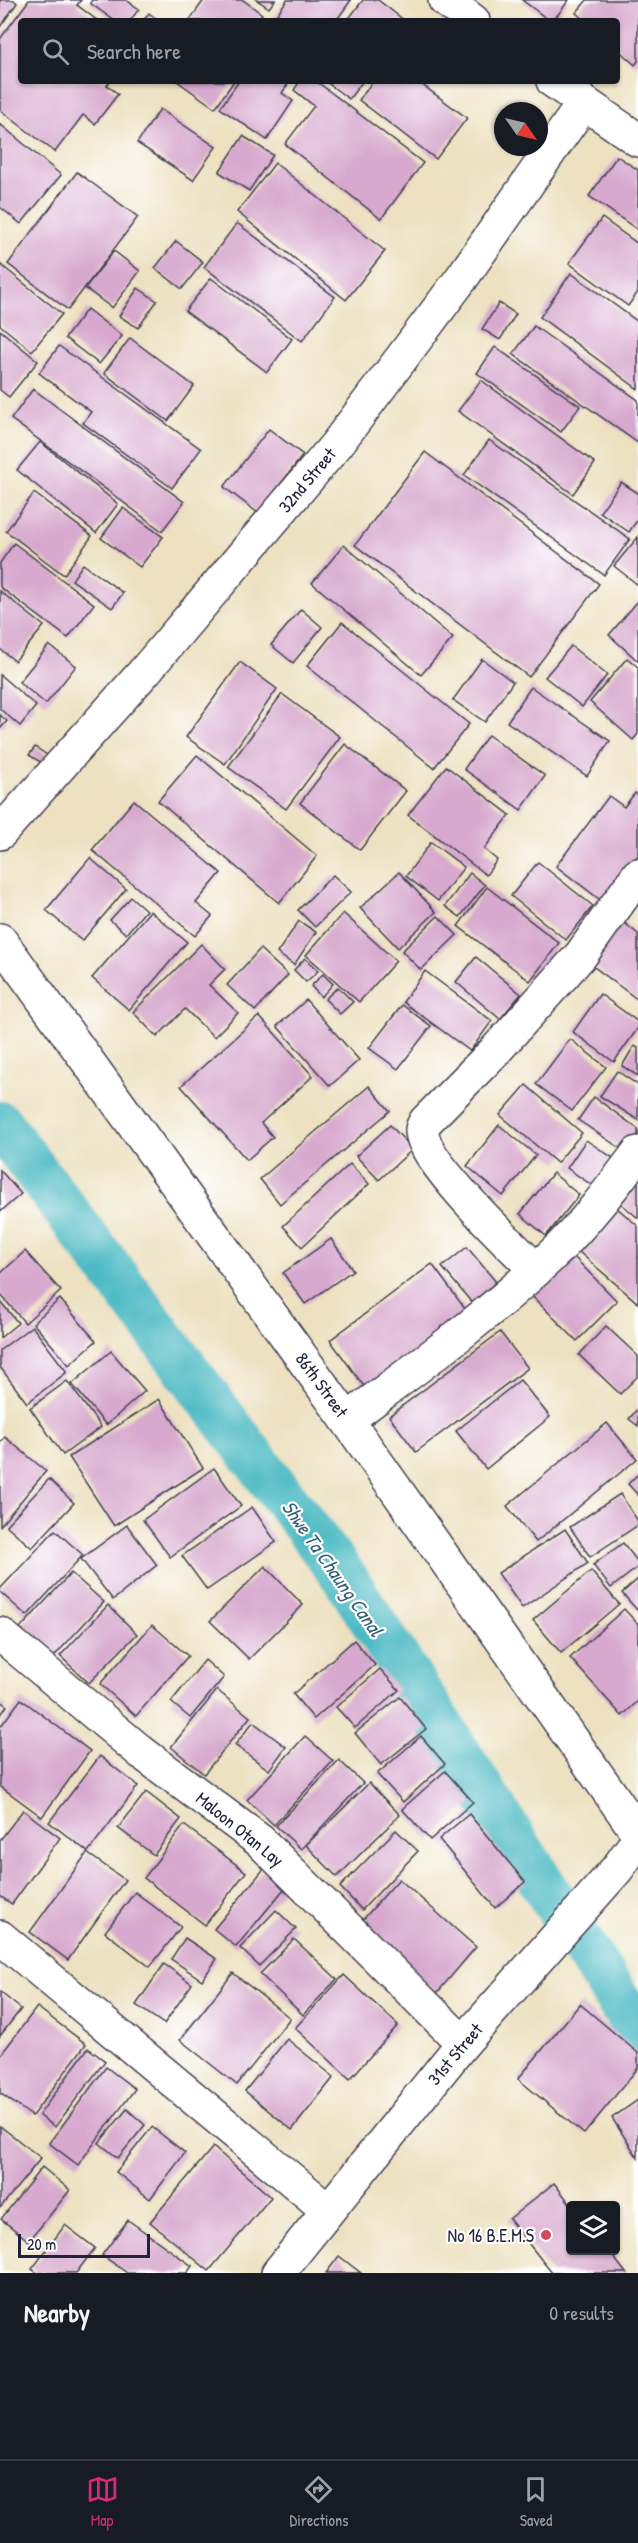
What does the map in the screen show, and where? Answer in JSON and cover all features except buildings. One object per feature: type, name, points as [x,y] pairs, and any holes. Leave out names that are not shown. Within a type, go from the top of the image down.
[{"type":"street","points":[[445,0],[469,18]]},
{"type":"street","points":[[557,84],[638,140]]},
{"type":"street","name":"32nd Street","points":[[0,833],[146,671],[337,444],[460,279],[583,104]]},
{"type":"street","points":[[536,1270],[452,1183],[426,1144],[422,1131],[425,1122],[495,1051],[581,955],[638,874]]},
{"type":"street","name":"86th Street","points":[[0,940],[347,1420],[638,1833]]},
{"type":"street","points":[[347,1420],[488,1313],[536,1270],[601,1202],[638,1153]]},
{"type":"street","name":"Maloon Otan Lay","points":[[0,1634],[141,1752],[260,1841],[463,2043]]},
{"type":"street","name":"31st Street","points":[[278,2273],[463,2043],[617,1869],[638,1840]]},
{"type":"street","points":[[0,1937],[328,2210]]},
{"type":"waterway","name":"Shwe Ta Chaung Canal","points":[[0,1124],[345,1578],[638,2031]]},
{"type":"place","name":"No 16 B.E.M.S","points":[[546,2235]]}]
